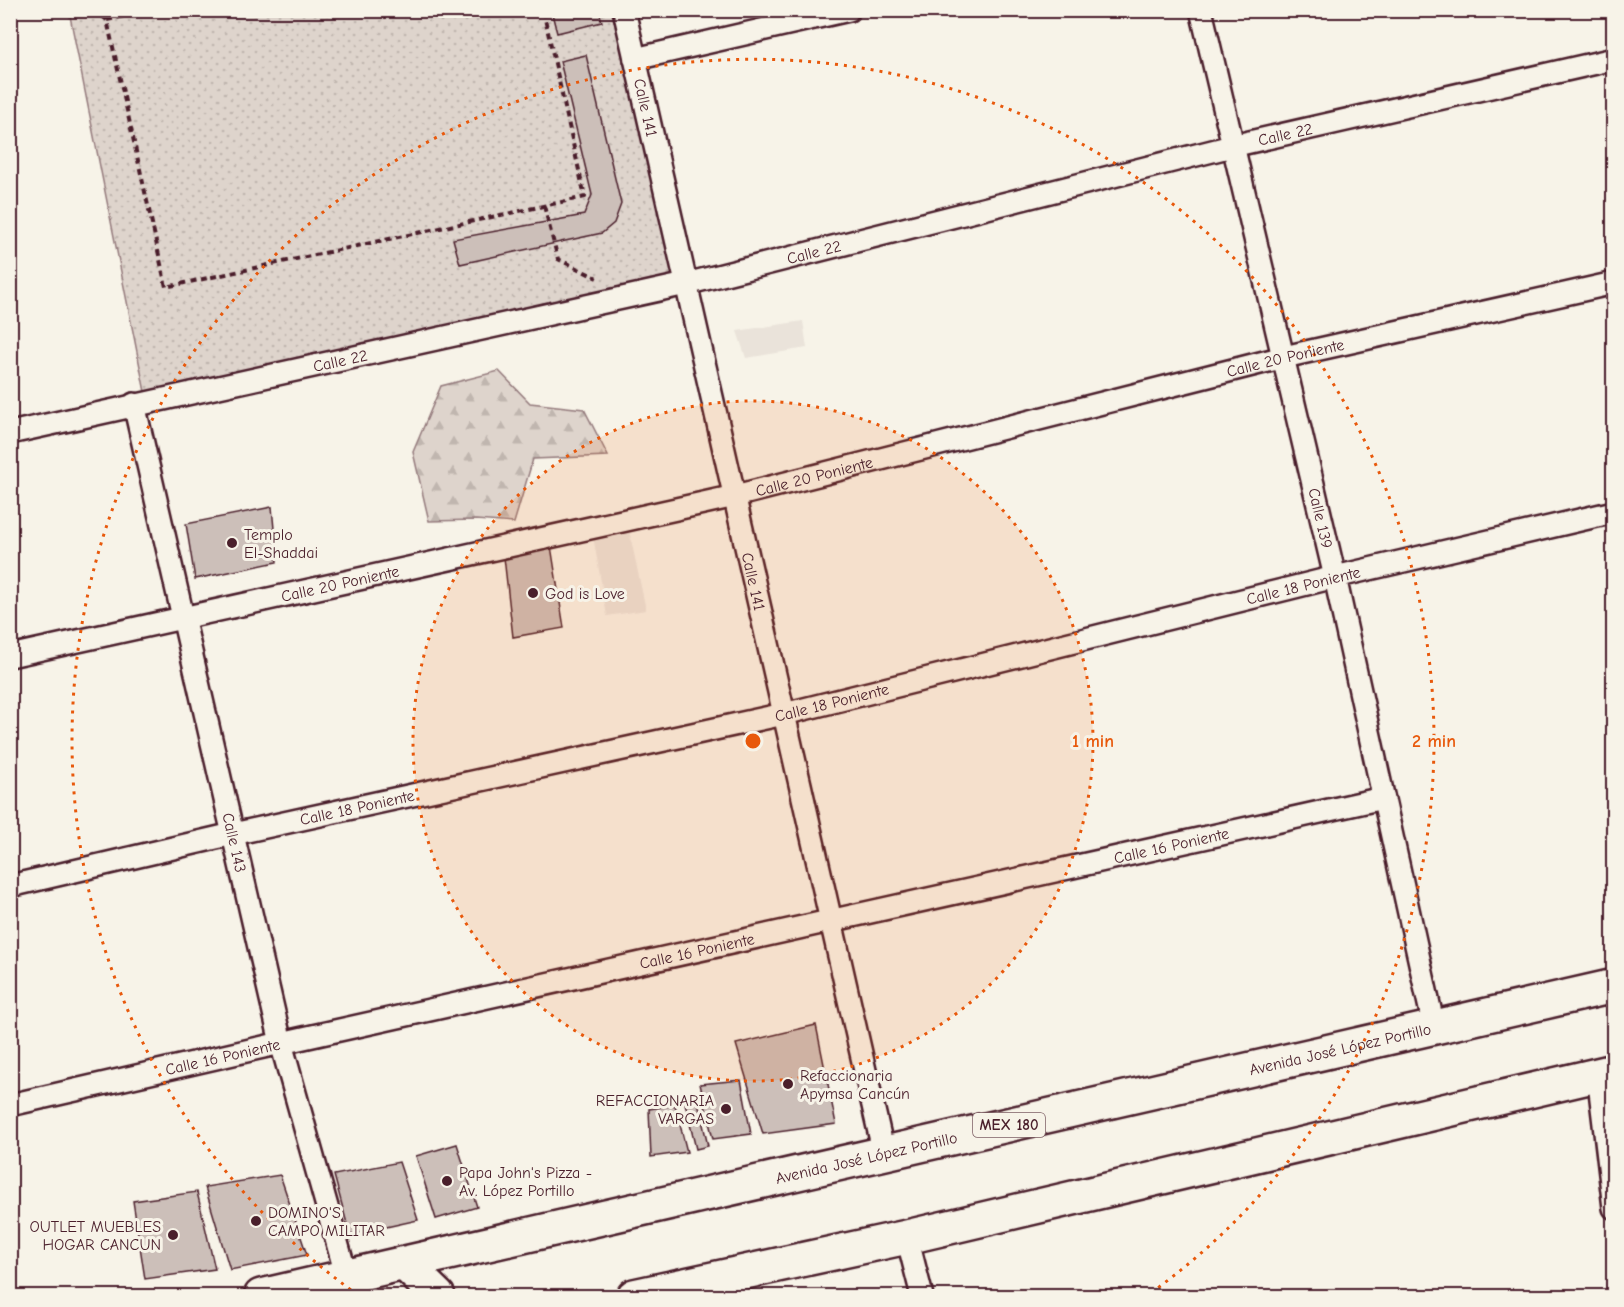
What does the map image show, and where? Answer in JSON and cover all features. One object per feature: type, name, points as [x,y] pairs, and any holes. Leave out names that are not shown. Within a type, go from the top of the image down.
[{"type":"main road","name":"Avenida José López Portillo","points":[[261,1296],[356,1287],[406,1265],[1614,986]]},
{"type":"main road","points":[[634,1296],[907,1237],[1606,1072]]},
{"type":"main road","points":[[406,1265],[438,1296]]},
{"type":"street","name":"Calle 141","points":[[624,10],[884,1154]]},
{"type":"street","points":[[635,59],[849,10]]},
{"type":"street","name":"Calle 139","points":[[1201,10],[1335,577],[1434,1028]]},
{"type":"street","name":"Calle 22","points":[[10,433],[686,284],[1232,146],[1614,59]]},
{"type":"street","name":"Calle 20 Poniente","points":[[10,657],[183,616],[735,496],[1284,357],[1614,283]]},
{"type":"street","name":"Calle 143","points":[[134,404],[281,1043],[356,1287]]},
{"type":"street","name":"Calle 18 Poniente","points":[[10,886],[233,834],[784,714],[1335,577],[1614,512]]},
{"type":"street","name":"Calle 16 Poniente","points":[[10,1105],[1383,798]]},
{"type":"street","points":[[1606,1072],[1614,1208]]},
{"type":"street","points":[[907,1237],[922,1296]]},
{"type":"path","points":[[94,10],[107,20],[166,287],[585,196],[543,10]]},
{"type":"path","points":[[107,20],[152,10]]},
{"type":"path","points":[[544,206],[558,259],[633,296]]},
{"type":"shaded area","points":[[803,321],[807,348],[746,358],[737,331]]},
{"type":"shaded area","points":[[629,530],[646,610],[607,616],[593,536]]},
{"type":"green space","points":[[69,11],[624,11],[686,284],[147,402]]},
{"type":"green space","points":[[499,371],[530,403],[584,409],[608,456],[533,459],[514,523],[476,520],[429,521],[413,452],[441,386]]},
{"type":"building","points":[[551,10],[599,10],[602,22],[557,33]]},
{"type":"building","points":[[586,55],[621,204],[614,223],[602,233],[460,264],[453,239],[584,215],[592,195],[560,61]]},
{"type":"building","name":"Templo El-Shaddai","points":[[272,507],[277,562],[195,579],[186,524]]},
{"type":"building","name":"God is Love","points":[[551,546],[564,628],[513,637],[504,557]]},
{"type":"building","name":"Refaccionaria Apymsa Cancún","points":[[816,1025],[836,1124],[763,1134],[736,1044]]},
{"type":"building","name":"REFACCIONARIA VARGAS","points":[[741,1080],[751,1134],[713,1139],[700,1084]]},
{"type":"building","points":[[696,1094],[708,1146],[696,1149],[683,1095]]},
{"type":"building","points":[[675,1105],[687,1152],[651,1157],[649,1109]]},
{"type":"building","name":"Papa John's Pizza - Av. López Portillo","points":[[457,1144],[477,1207],[436,1219],[416,1156]]},
{"type":"building","points":[[399,1162],[418,1220],[350,1235],[334,1175]]},
{"type":"building","name":"DOMINO'S CAMPO MILITAR","points":[[280,1175],[307,1255],[230,1270],[205,1187]]},
{"type":"building","name":"OUTLET MUEBLES HOGAR CANCUN","points":[[197,1192],[215,1269],[145,1279],[133,1201]]},
{"type":"place","name":"Templo El-Shaddai","points":[[232,543]]},
{"type":"place","name":"God is Love","points":[[533,593]]},
{"type":"place","name":"Refaccionaria Apymsa Cancún","points":[[788,1084]]},
{"type":"place","name":"REFACCIONARIA VARGAS","points":[[726,1109]]},
{"type":"place","name":"Papa John's Pizza - Av. López Portillo","points":[[447,1181]]},
{"type":"place","name":"DOMINO'S CAMPO MILITAR","points":[[256,1221]]},
{"type":"place","name":"OUTLET MUEBLES HOGAR CANCUN","points":[[173,1235]]}]
